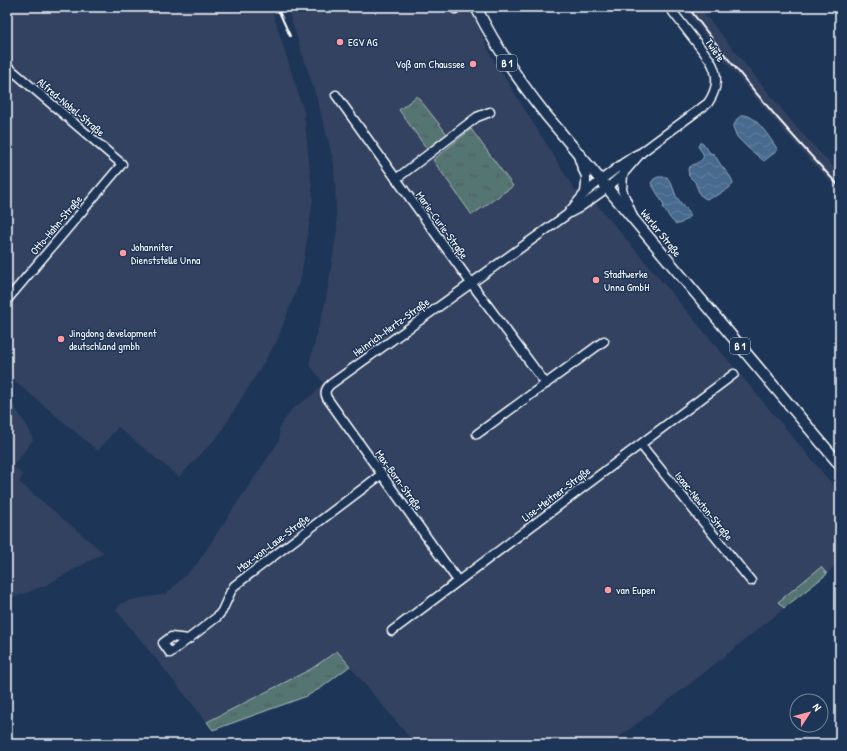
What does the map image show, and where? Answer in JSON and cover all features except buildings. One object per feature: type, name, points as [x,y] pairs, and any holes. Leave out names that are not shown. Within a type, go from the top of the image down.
[{"type":"main road","name":"Werler Straße","points":[[476,7],[514,74],[538,105],[840,465]]},
{"type":"street","name":"Twiete","points":[[604,184],[630,159],[642,152],[708,103],[712,97],[717,81],[714,67],[669,7]]},
{"type":"street","name":"Alfred-Nobel-Straße","points":[[7,66],[122,164]]},
{"type":"street","name":"Marie-Curie-Straße","points":[[336,95],[471,283]]},
{"type":"street","points":[[396,179],[477,117],[490,112]]},
{"type":"street","name":"Twiete","points":[[604,184],[623,174],[642,152]]},
{"type":"street","points":[[577,153],[586,176],[585,193]]},
{"type":"street","name":"Otto-Hahn-Straße","points":[[7,300],[122,164]]},
{"type":"street","points":[[623,174],[622,190],[634,219]]},
{"type":"street","name":"Heinrich-Hertz-Straße","points":[[568,214],[585,193],[604,184]]},
{"type":"street","name":"Heinrich-Hertz-Straße","points":[[326,390],[330,384],[568,214],[579,208],[604,184]]},
{"type":"street","points":[[471,283],[546,384]]},
{"type":"street","points":[[477,434],[604,341]]},
{"type":"street","name":"Lise-Meitner-Straße","points":[[392,631],[734,374]]},
{"type":"street","name":"Max-Born-Straße","points":[[326,390],[326,398],[458,581]]},
{"type":"street","name":"Isaac-Newton-Straße","points":[[641,445],[751,581]]},
{"type":"street","name":"Max-von-Laue-Straße","points":[[189,639],[217,617],[222,611],[234,586],[382,474]]},
{"type":"shaded area","points":[[7,7],[271,7],[304,112],[313,200],[301,278],[277,341],[219,435],[179,477],[118,427],[98,451],[10,377],[7,381]]},
{"type":"shaded area","points":[[287,7],[469,7],[492,57],[575,190],[589,195],[840,493],[840,559],[827,574],[695,680],[610,744],[415,744],[337,651],[311,669],[207,722],[116,610],[122,603],[135,599],[166,594],[197,564],[279,441],[279,428],[292,409],[315,393],[323,382],[309,364],[326,299],[337,229],[334,163],[317,99]]},
{"type":"shaded area","points":[[684,7],[699,7],[797,128],[840,174],[840,192],[789,137],[718,53]]},
{"type":"shaded area","points":[[7,395],[29,429],[33,440],[13,466],[23,475],[19,482],[104,553],[44,586],[7,600]]},
{"type":"green space","points":[[417,96],[447,134],[427,149],[399,110]]},
{"type":"green space","points":[[471,129],[513,186],[472,215],[433,160]]},
{"type":"green space","points":[[821,567],[827,574],[784,608],[778,602]]},
{"type":"green space","points":[[337,651],[350,666],[321,688],[307,696],[213,730],[207,722],[311,669]]},
{"type":"water","points":[[742,115],[746,115],[756,121],[778,150],[764,161],[737,137],[733,127],[737,119]]},
{"type":"water","points":[[700,143],[703,143],[710,153],[714,154],[731,177],[733,184],[721,193],[706,199],[700,195],[695,182],[689,176],[688,169],[701,161],[703,157],[703,154],[698,146]]},
{"type":"water","points":[[658,177],[667,177],[676,196],[691,215],[684,222],[679,224],[675,223],[663,208],[664,205],[651,183]]},
{"type":"railway","points":[[277,7],[290,36]]},
{"type":"railway","points":[[688,7],[761,99],[840,187]]},
{"type":"place","name":"EGV AG","points":[[340,42]]},
{"type":"place","name":"Voß am Chaussee","points":[[473,64]]},
{"type":"place","name":"Johanniter Dienststelle Unna","points":[[123,253]]},
{"type":"place","name":"Stadtwerke Unna GmbH","points":[[596,280]]},
{"type":"place","name":"Jingdong development deutschland gmbh","points":[[61,339]]},
{"type":"place","name":"van Eupen","points":[[608,590]]}]
